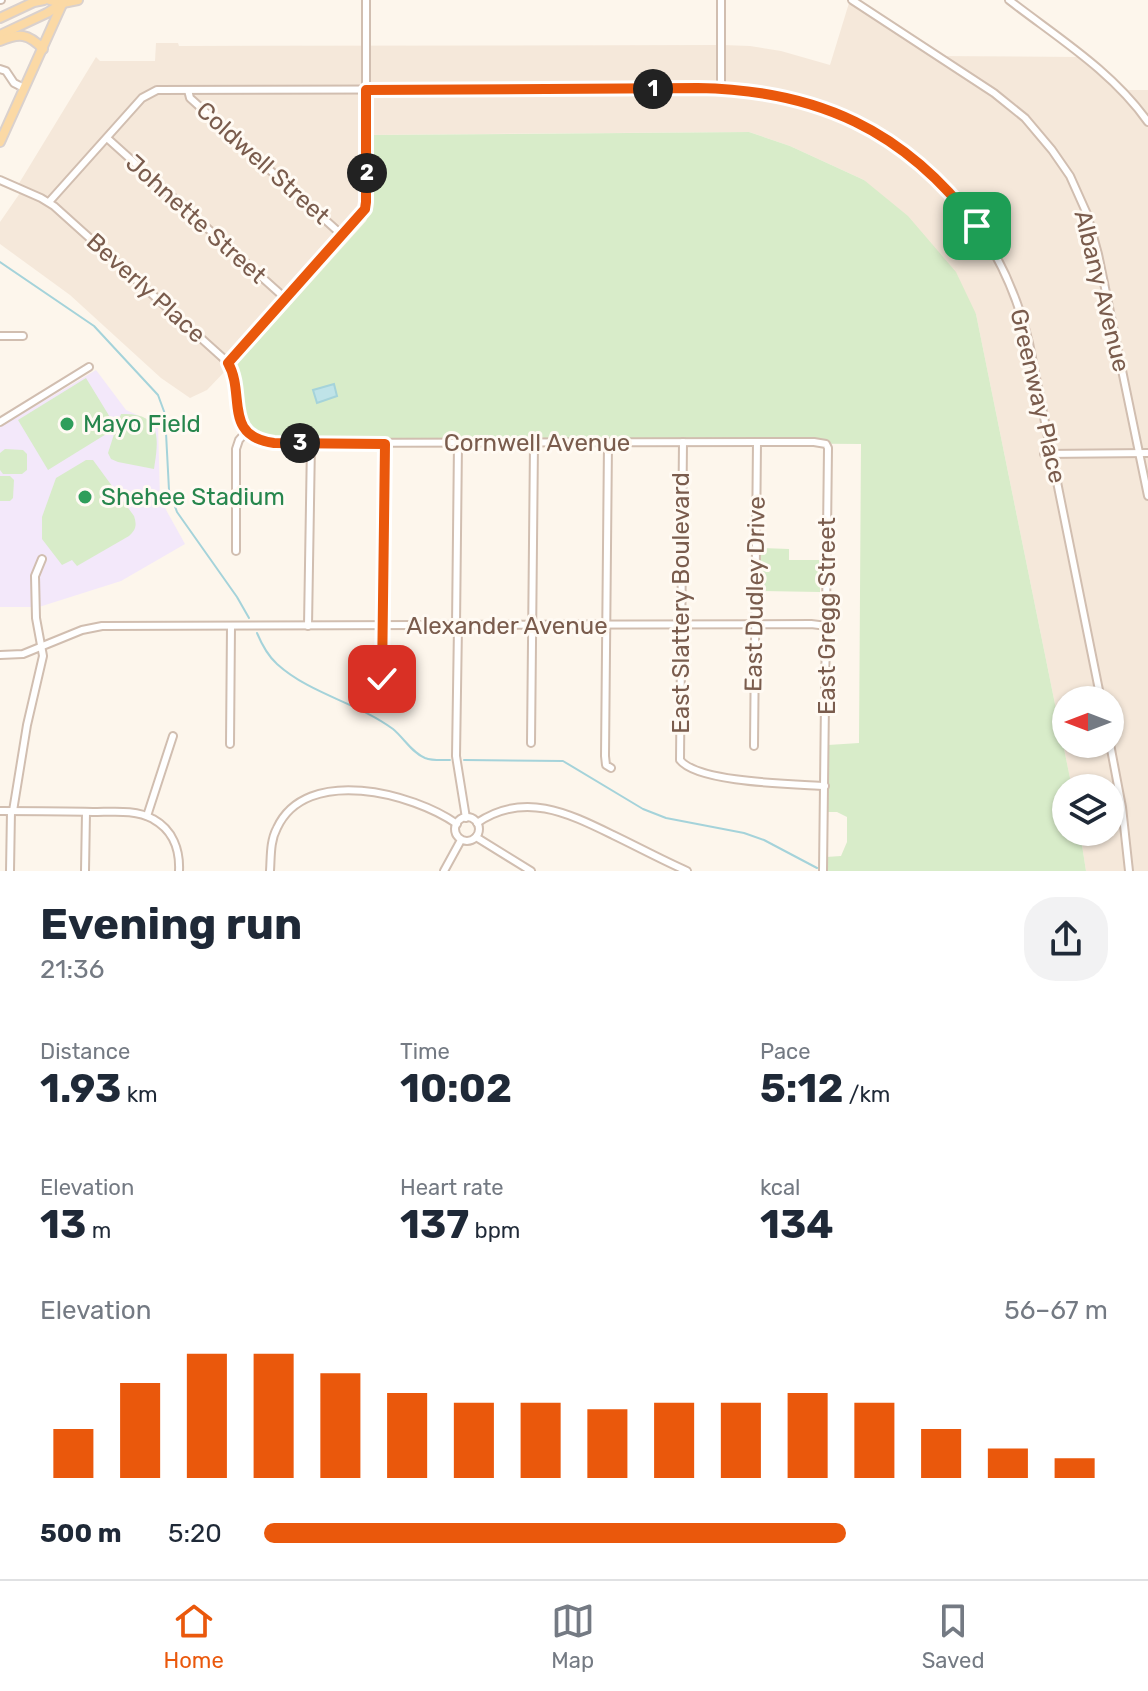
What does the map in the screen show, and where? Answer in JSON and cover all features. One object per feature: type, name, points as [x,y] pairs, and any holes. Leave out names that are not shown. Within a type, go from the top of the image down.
[{"type":"main road","points":[[4,16],[12,7],[26,0]]},
{"type":"main road","points":[[4,16],[44,0]]},
{"type":"main road","points":[[50,0],[78,0]]},
{"type":"main road","points":[[0,38],[64,2]]},
{"type":"main road","points":[[0,142],[64,2]]},
{"type":"main road","points":[[0,38],[23,35],[43,49]]},
{"type":"street","points":[[228,363],[366,207],[366,0]]},
{"type":"street","points":[[721,0],[721,89]]},
{"type":"street","name":"Albany Avenue","points":[[852,0],[1002,99],[1038,132],[1065,169],[1087,214],[1098,254],[1148,496]]},
{"type":"street","points":[[1009,0],[1091,62],[1127,96],[1148,122]]},
{"type":"street","points":[[0,69],[24,88]]},
{"type":"street","name":"Greenway Place","points":[[49,202],[148,94],[157,90],[721,89],[778,95],[845,117],[901,148],[923,166],[977,226],[1007,277],[1029,343],[1048,454],[1098,686]]},
{"type":"street","name":"Coldwell Street","points":[[188,90],[190,98],[342,235]]},
{"type":"street","name":"Johnette Street","points":[[107,138],[286,299]]},
{"type":"street","name":"Beverly Place","points":[[0,180],[49,202],[228,363],[235,380],[236,410],[247,431]]},
{"type":"street","points":[[0,336],[23,336]]},
{"type":"street","points":[[0,422],[89,367]]},
{"type":"street","points":[[236,551],[236,449],[247,431]]},
{"type":"street","name":"Cornwell Avenue","points":[[247,431],[270,443],[757,442],[820,443],[828,447]]},
{"type":"street","name":"East Slattery Boulevard","points":[[683,442],[680,758],[686,766],[726,779],[825,786]]},
{"type":"street","name":"East Dudley Drive","points":[[754,746],[757,442]]},
{"type":"street","points":[[308,626],[311,443]]},
{"type":"street","points":[[458,443],[456,756],[466,818]]},
{"type":"street","points":[[531,743],[534,443]]},
{"type":"street","points":[[608,443],[605,756],[606,765],[611,768]]},
{"type":"street","points":[[382,679],[385,444]]},
{"type":"street","name":"East Gregg Street","points":[[823,871],[828,447]]},
{"type":"street","points":[[1048,454],[1148,453]]},
{"type":"street","points":[[10,871],[12,811],[43,656],[36,618],[35,576],[42,559]]},
{"type":"street","name":"Alexander Avenue","points":[[0,655],[19,655],[95,626],[827,626]]},
{"type":"street","points":[[230,744],[231,626]]},
{"type":"street","points":[[147,816],[173,736]]},
{"type":"street","points":[[1113,758],[1129,871]]},
{"type":"street","points":[[270,871],[272,842],[285,814],[306,797],[324,792],[367,792],[409,800],[439,812],[457,824]]},
{"type":"street","points":[[477,823],[490,814],[509,808],[544,808],[575,816],[687,871]]},
{"type":"street","points":[[0,811],[134,813],[147,816],[172,837],[177,846],[179,871]]},
{"type":"street","points":[[85,871],[86,812]]},
{"type":"street","points":[[472,819],[477,823],[479,829],[476,837],[470,841],[461,840],[456,834],[460,820],[472,819]]},
{"type":"street","points":[[476,837],[531,871]]},
{"type":"street","points":[[444,871],[461,840]]},
{"type":"shaded area","points":[[849,3],[932,56],[1079,57],[1122,96],[1128,90],[1148,90],[1148,871],[1086,871],[1082,846],[1124,846],[1124,774],[1069,774],[1066,758],[1124,758],[1124,686],[1052,686],[1052,689],[976,314],[864,180],[790,146],[749,132],[363,135],[362,207],[228,368],[207,390],[190,398],[161,378],[70,295],[0,244],[0,222],[23,187],[18,185],[96,57],[100,61],[155,61],[156,43],[178,43],[179,46],[723,45],[781,51],[830,65]]},
{"type":"shaded area","points":[[96,370],[126,410],[158,424],[160,499],[185,544],[121,581],[39,607],[0,607],[0,427]]},
{"type":"green space","points":[[749,132],[790,146],[864,180],[908,216],[956,272],[976,314],[1052,689],[1052,758],[1066,758],[1069,774],[1052,774],[1052,846],[1082,846],[1086,871],[826,871],[826,857],[841,856],[847,842],[847,817],[837,812],[827,812],[828,745],[859,743],[861,444],[262,440],[243,425],[228,363],[243,346],[248,351],[252,348],[366,221],[372,205],[371,135]]},
{"type":"green space","name":"Mayo Field","points":[[86,378],[116,427],[121,414],[144,418],[151,423],[157,438],[154,469],[111,459],[108,453],[116,428],[48,470],[18,420]]},
{"type":"green space","points":[[5,449],[23,450],[27,454],[27,470],[22,474],[3,474],[0,470],[0,453]]},
{"type":"green space","name":"Shehee Stadium","points":[[86,460],[93,460],[134,516],[135,527],[129,536],[77,566],[72,560],[62,565],[42,539],[42,517],[56,478]]},
{"type":"green space","points":[[0,476],[10,476],[14,480],[10,501],[0,501]]},
{"type":"green space","points":[[760,548],[789,549],[789,560],[821,560],[820,592],[759,591]]},
{"type":"water","points":[[334,384],[337,396],[317,403],[313,390]]},
{"type":"waterway","points":[[0,262],[94,326],[158,395],[165,414],[169,490],[177,512],[249,618]]},
{"type":"waterway","points":[[257,633],[270,657],[290,674],[379,720],[425,758],[450,760]]},
{"type":"waterway","points":[[464,760],[563,761],[643,809],[666,818],[744,833],[817,868]]},
{"type":"place","name":"Mayo Field","points":[[67,424]]},
{"type":"place","name":"Shehee Stadium","points":[[85,497]]},
{"type":"route","points":[[382,679],[385,444],[270,443],[258,439],[247,431],[239,418],[235,380],[228,363],[365,209],[366,90],[698,88],[778,95],[854,121],[891,142],[933,175],[977,226]]}]
